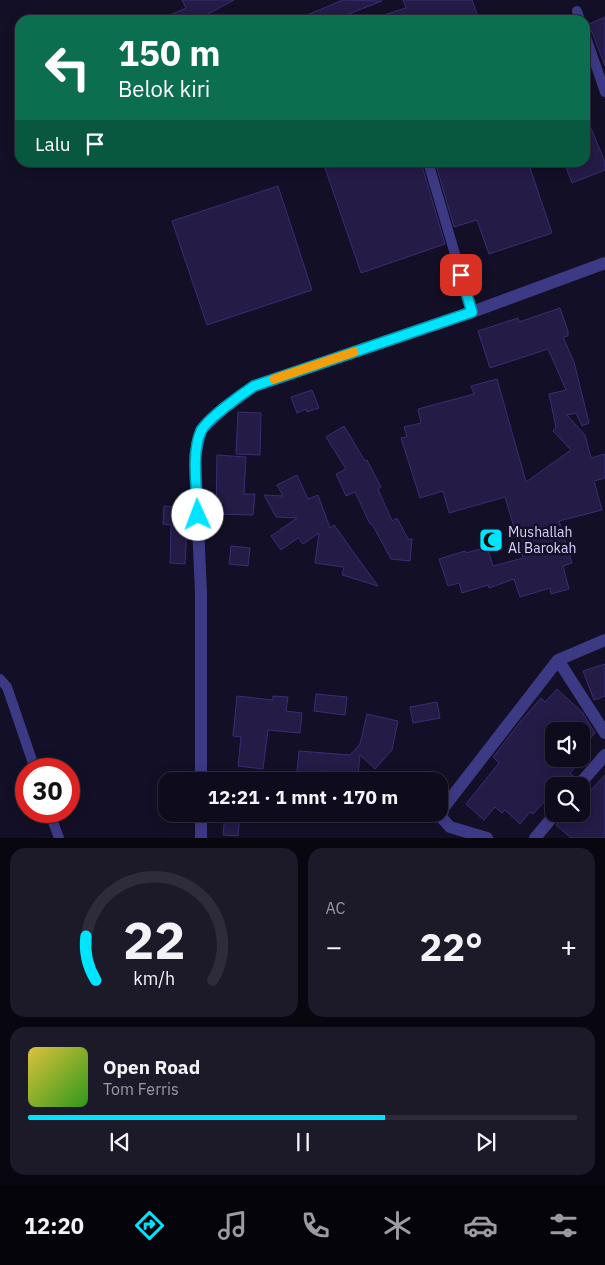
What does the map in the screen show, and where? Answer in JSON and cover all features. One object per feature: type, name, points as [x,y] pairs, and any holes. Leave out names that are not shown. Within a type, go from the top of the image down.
[{"type":"street","points":[[201,772],[201,594],[195,456],[201,430],[224,408],[254,386],[472,312],[605,263]]},
{"type":"street","points":[[487,838],[450,827],[441,817],[444,807],[558,660],[605,640]]},
{"type":"street","points":[[558,660],[605,733]]},
{"type":"street","points":[[586,777],[605,754]]},
{"type":"street","points":[[201,822],[201,838]]},
{"type":"street","points":[[535,838],[548,822]]},
{"type":"lane","points":[[590,48],[605,92]]},
{"type":"lane","points":[[429,167],[472,312]]},
{"type":"lane","points":[[0,679],[7,687],[31,758]]},
{"type":"lane","points":[[54,823],[59,838]]},
{"type":"building","points":[[182,0],[234,0],[206,15],[170,15],[186,8]]},
{"type":"building","points":[[343,0],[382,1],[346,15],[307,15]]},
{"type":"building","points":[[403,0],[472,0],[477,15],[383,15],[406,8]]},
{"type":"building","points":[[605,17],[605,66],[590,29],[590,24]]},
{"type":"building","points":[[590,126],[605,162],[605,170],[572,183],[566,167],[590,167]]},
{"type":"building","points":[[325,167],[422,167],[445,244],[361,273]]},
{"type":"building","points":[[436,167],[530,167],[552,233],[489,254],[477,220],[454,227]]},
{"type":"building","points":[[278,186],[312,290],[207,325],[172,221]]},
{"type":"building","points":[[560,308],[568,331],[568,336],[563,337],[574,362],[589,423],[582,426],[576,413],[567,415],[585,435],[591,458],[605,454],[605,478],[594,481],[602,510],[559,521],[572,563],[563,566],[569,589],[551,594],[550,588],[520,597],[514,579],[489,588],[488,585],[462,593],[459,583],[448,586],[439,559],[487,547],[493,566],[523,558],[505,497],[449,513],[443,491],[420,498],[401,438],[407,437],[404,427],[421,423],[418,409],[474,394],[471,386],[497,379],[526,482],[571,450],[553,431],[556,427],[549,394],[566,390],[548,349],[490,368],[478,331],[518,318],[519,322]]},
{"type":"building","points":[[312,390],[319,408],[307,412],[306,409],[297,413],[291,397]]},
{"type":"building","points":[[238,412],[261,413],[260,455],[236,454]]},
{"type":"building","points":[[344,426],[365,461],[367,460],[381,487],[378,489],[392,521],[397,518],[408,539],[412,539],[410,561],[391,559],[372,524],[370,524],[355,492],[346,496],[336,474],[346,469],[326,437]]},
{"type":"building","points":[[217,455],[246,457],[244,494],[255,494],[253,515],[216,514]]},
{"type":"building","points":[[297,475],[308,499],[318,495],[330,528],[334,525],[378,586],[342,575],[344,567],[315,563],[319,533],[303,544],[298,538],[281,550],[271,536],[297,518],[276,517],[264,495],[283,496],[277,485]]},
{"type":"building","points":[[164,506],[188,508],[185,564],[170,563],[171,525],[163,524]]},
{"type":"building","points":[[231,546],[250,548],[248,566],[229,564]]},
{"type":"building","points":[[605,664],[605,696],[594,700],[583,671]]},
{"type":"building","points":[[557,689],[582,712],[588,722],[545,722],[545,767],[575,767],[570,773],[575,777],[545,777],[545,801],[533,814],[530,812],[520,824],[505,810],[502,813],[495,807],[484,820],[466,804],[499,763],[493,757],[541,698],[545,702]]},
{"type":"building","points":[[316,694],[347,697],[345,715],[314,711]]},
{"type":"building","points":[[237,696],[273,700],[273,696],[288,697],[286,711],[302,713],[300,733],[268,730],[263,769],[238,766],[241,737],[233,736]]},
{"type":"building","points":[[437,702],[440,718],[413,723],[410,707]]},
{"type":"building","points":[[367,714],[398,721],[392,750],[375,769],[360,755],[358,772],[297,772],[299,751],[350,755],[360,744]]},
{"type":"building","points":[[590,725],[595,733],[590,739]]},
{"type":"building","points":[[605,775],[605,838],[571,838],[556,825],[559,822],[590,822],[590,791]]},
{"type":"building","points":[[224,822],[239,822],[238,836],[223,835]]},
{"type":"slow traffic","points":[[274,379],[354,352]]},
{"type":"place","name":"Mushallah Al Barokah","points":[[491,540]]},
{"type":"route","points":[[198,515],[195,456],[201,430],[224,408],[254,386],[472,312],[461,275]]}]
